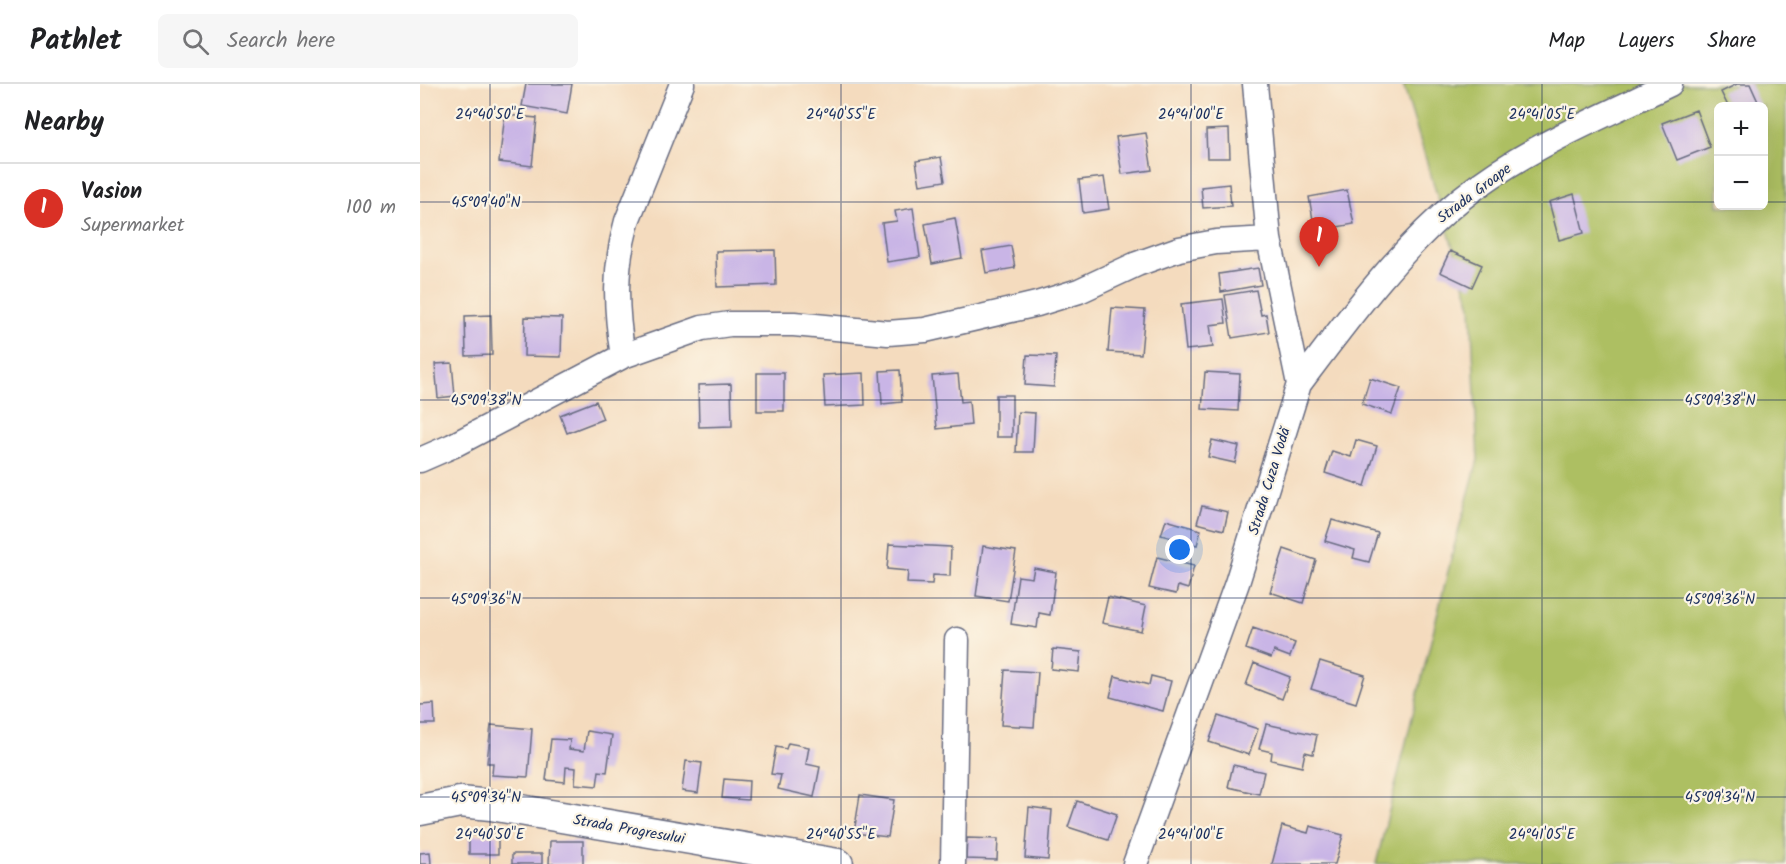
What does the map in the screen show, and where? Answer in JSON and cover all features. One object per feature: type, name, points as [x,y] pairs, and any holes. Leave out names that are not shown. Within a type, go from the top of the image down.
[{"type":"street","points":[[623,356],[615,308],[621,244],[627,220],[682,84]]},
{"type":"street","name":"Strada Cuza Vodă","points":[[1135,864],[1237,583],[1299,384],[1269,239],[1255,84]]},
{"type":"street","name":"Strada Groape","points":[[1299,384],[1402,256],[1462,198],[1530,153],[1670,84]]},
{"type":"street","points":[[420,459],[452,446],[623,356],[702,328],[730,324],[794,324],[888,333],[925,330],[1047,301],[1179,249],[1216,242],[1269,239]]},
{"type":"street","points":[[953,864],[957,640]]},
{"type":"street","name":"Strada Progresului","points":[[420,810],[460,802],[491,805],[838,864]]},
{"type":"green space","points":[[1403,84],[1786,84],[1786,864],[1376,864],[1454,547],[1478,460],[1471,306]]},
{"type":"building","points":[[526,84],[572,84],[567,114],[522,106]]},
{"type":"building","points":[[1737,84],[1750,84],[1758,102],[1726,102],[1721,92]]},
{"type":"building","points":[[1696,110],[1710,147],[1677,160],[1662,123]]},
{"type":"building","points":[[505,115],[537,118],[532,166],[499,162]]},
{"type":"building","points":[[1229,129],[1230,158],[1207,158],[1206,130]]},
{"type":"building","points":[[1146,133],[1152,170],[1122,174],[1116,137]]},
{"type":"building","points":[[941,157],[945,181],[920,185],[916,161]]},
{"type":"building","points":[[1104,177],[1109,209],[1083,213],[1079,180]]},
{"type":"building","points":[[1229,184],[1231,206],[1203,208],[1201,187]]},
{"type":"building","points":[[1347,190],[1354,224],[1315,231],[1309,197]]},
{"type":"building","points":[[1574,194],[1584,233],[1559,240],[1549,202]]},
{"type":"building","points":[[913,208],[920,257],[887,262],[882,223],[897,221],[895,211]]},
{"type":"building","points":[[955,218],[962,258],[932,264],[925,224]]},
{"type":"building","points":[[1011,246],[1015,268],[986,273],[982,251]]},
{"type":"building","points":[[775,250],[776,285],[717,287],[716,251]]},
{"type":"building","points":[[1450,251],[1482,265],[1472,287],[1440,272]]},
{"type":"building","points":[[1258,268],[1261,285],[1221,292],[1219,274]]},
{"type":"building","points":[[1256,290],[1261,315],[1266,314],[1269,332],[1232,338],[1225,295]]},
{"type":"building","points":[[1223,299],[1226,323],[1210,325],[1213,347],[1186,350],[1181,304]]},
{"type":"building","points":[[1112,308],[1145,310],[1141,354],[1108,352]]},
{"type":"building","points":[[491,315],[492,355],[466,356],[465,316]]},
{"type":"building","points":[[525,317],[562,318],[561,357],[524,356]]},
{"type":"building","points":[[1027,355],[1056,356],[1054,387],[1025,385]]},
{"type":"building","points":[[452,363],[455,396],[438,398],[435,364]]},
{"type":"building","points":[[900,370],[902,402],[882,404],[880,371]]},
{"type":"building","points":[[1205,372],[1240,374],[1238,411],[1202,409]]},
{"type":"building","points":[[757,373],[784,373],[784,411],[757,411]]},
{"type":"building","points":[[864,373],[865,405],[825,407],[823,375]]},
{"type":"building","points":[[958,374],[961,402],[969,401],[971,425],[937,429],[932,376]]},
{"type":"building","points":[[1370,378],[1401,388],[1392,414],[1362,404]]},
{"type":"building","points":[[731,384],[732,426],[699,427],[698,385]]},
{"type":"building","points":[[996,395],[1012,395],[1012,437],[996,437]]},
{"type":"building","points":[[596,401],[603,419],[567,433],[560,415]]},
{"type":"building","points":[[1018,412],[1035,413],[1033,452],[1016,452]]},
{"type":"building","points":[[1212,440],[1239,446],[1235,463],[1208,457]]},
{"type":"building","points":[[1356,440],[1377,446],[1365,486],[1325,473],[1332,451],[1351,457]]},
{"type":"building","points":[[1202,506],[1228,512],[1224,530],[1197,523]]},
{"type":"building","points":[[1166,520],[1201,530],[1197,545],[1161,535]]},
{"type":"building","points":[[1332,520],[1378,533],[1369,562],[1353,558],[1355,550],[1325,541]]},
{"type":"building","points":[[889,544],[951,547],[950,576],[933,575],[932,584],[907,583],[908,571],[887,569]]},
{"type":"building","points":[[983,546],[1016,551],[1008,601],[976,596]]},
{"type":"building","points":[[1284,549],[1316,560],[1303,603],[1270,592]]},
{"type":"building","points":[[1157,557],[1194,566],[1188,589],[1178,586],[1176,594],[1149,588]]},
{"type":"building","points":[[1034,568],[1056,572],[1050,615],[1039,613],[1037,628],[1011,624],[1018,576],[1032,578]]},
{"type":"building","points":[[1108,597],[1146,606],[1141,631],[1102,623]]},
{"type":"building","points":[[1253,628],[1295,643],[1290,657],[1274,651],[1271,658],[1246,649]]},
{"type":"building","points":[[1053,649],[1081,652],[1079,672],[1051,669]]},
{"type":"building","points":[[1320,661],[1365,675],[1356,703],[1311,689]]},
{"type":"building","points":[[1254,663],[1290,677],[1282,699],[1246,685]]},
{"type":"building","points":[[1005,670],[1038,672],[1034,727],[1001,725]]},
{"type":"building","points":[[1115,676],[1149,685],[1151,676],[1171,681],[1163,711],[1110,697]]},
{"type":"building","points":[[434,704],[435,724],[420,724],[420,705]]},
{"type":"building","points":[[1218,716],[1258,729],[1249,755],[1209,742]]},
{"type":"building","points":[[1266,724],[1317,735],[1313,754],[1305,752],[1302,767],[1271,760],[1272,752],[1259,749]]},
{"type":"building","points":[[491,725],[532,729],[528,777],[492,775],[493,763],[487,763]]},
{"type":"building","points":[[587,731],[612,735],[607,772],[599,771],[597,786],[575,784],[576,768],[566,767],[565,782],[546,780],[551,739],[570,740],[569,749],[584,751]]},
{"type":"building","points":[[788,743],[809,747],[806,764],[820,767],[814,797],[778,789],[781,775],[771,774],[776,747],[786,749]]},
{"type":"building","points":[[686,761],[702,763],[698,793],[682,791]]},
{"type":"building","points":[[1233,765],[1264,772],[1259,794],[1228,787]]},
{"type":"building","points":[[724,779],[749,781],[748,800],[722,798]]},
{"type":"building","points":[[860,795],[894,800],[888,837],[854,833]]},
{"type":"building","points":[[1077,801],[1117,814],[1108,840],[1068,827]]},
{"type":"building","points":[[1029,807],[1052,810],[1048,860],[1025,858]]},
{"type":"building","points":[[1282,826],[1308,833],[1310,826],[1343,835],[1335,864],[1272,864]]},
{"type":"building","points":[[469,835],[498,835],[498,854],[469,854]]},
{"type":"building","points":[[967,838],[998,839],[997,860],[966,859]]},
{"type":"building","points":[[550,841],[583,841],[583,864],[549,864]]},
{"type":"building","points":[[430,852],[431,864],[420,864],[420,853]]},
{"type":"building","points":[[512,854],[542,854],[542,864],[512,864]]},
{"type":"place","name":"Vasion","points":[[1319,267]]}]
